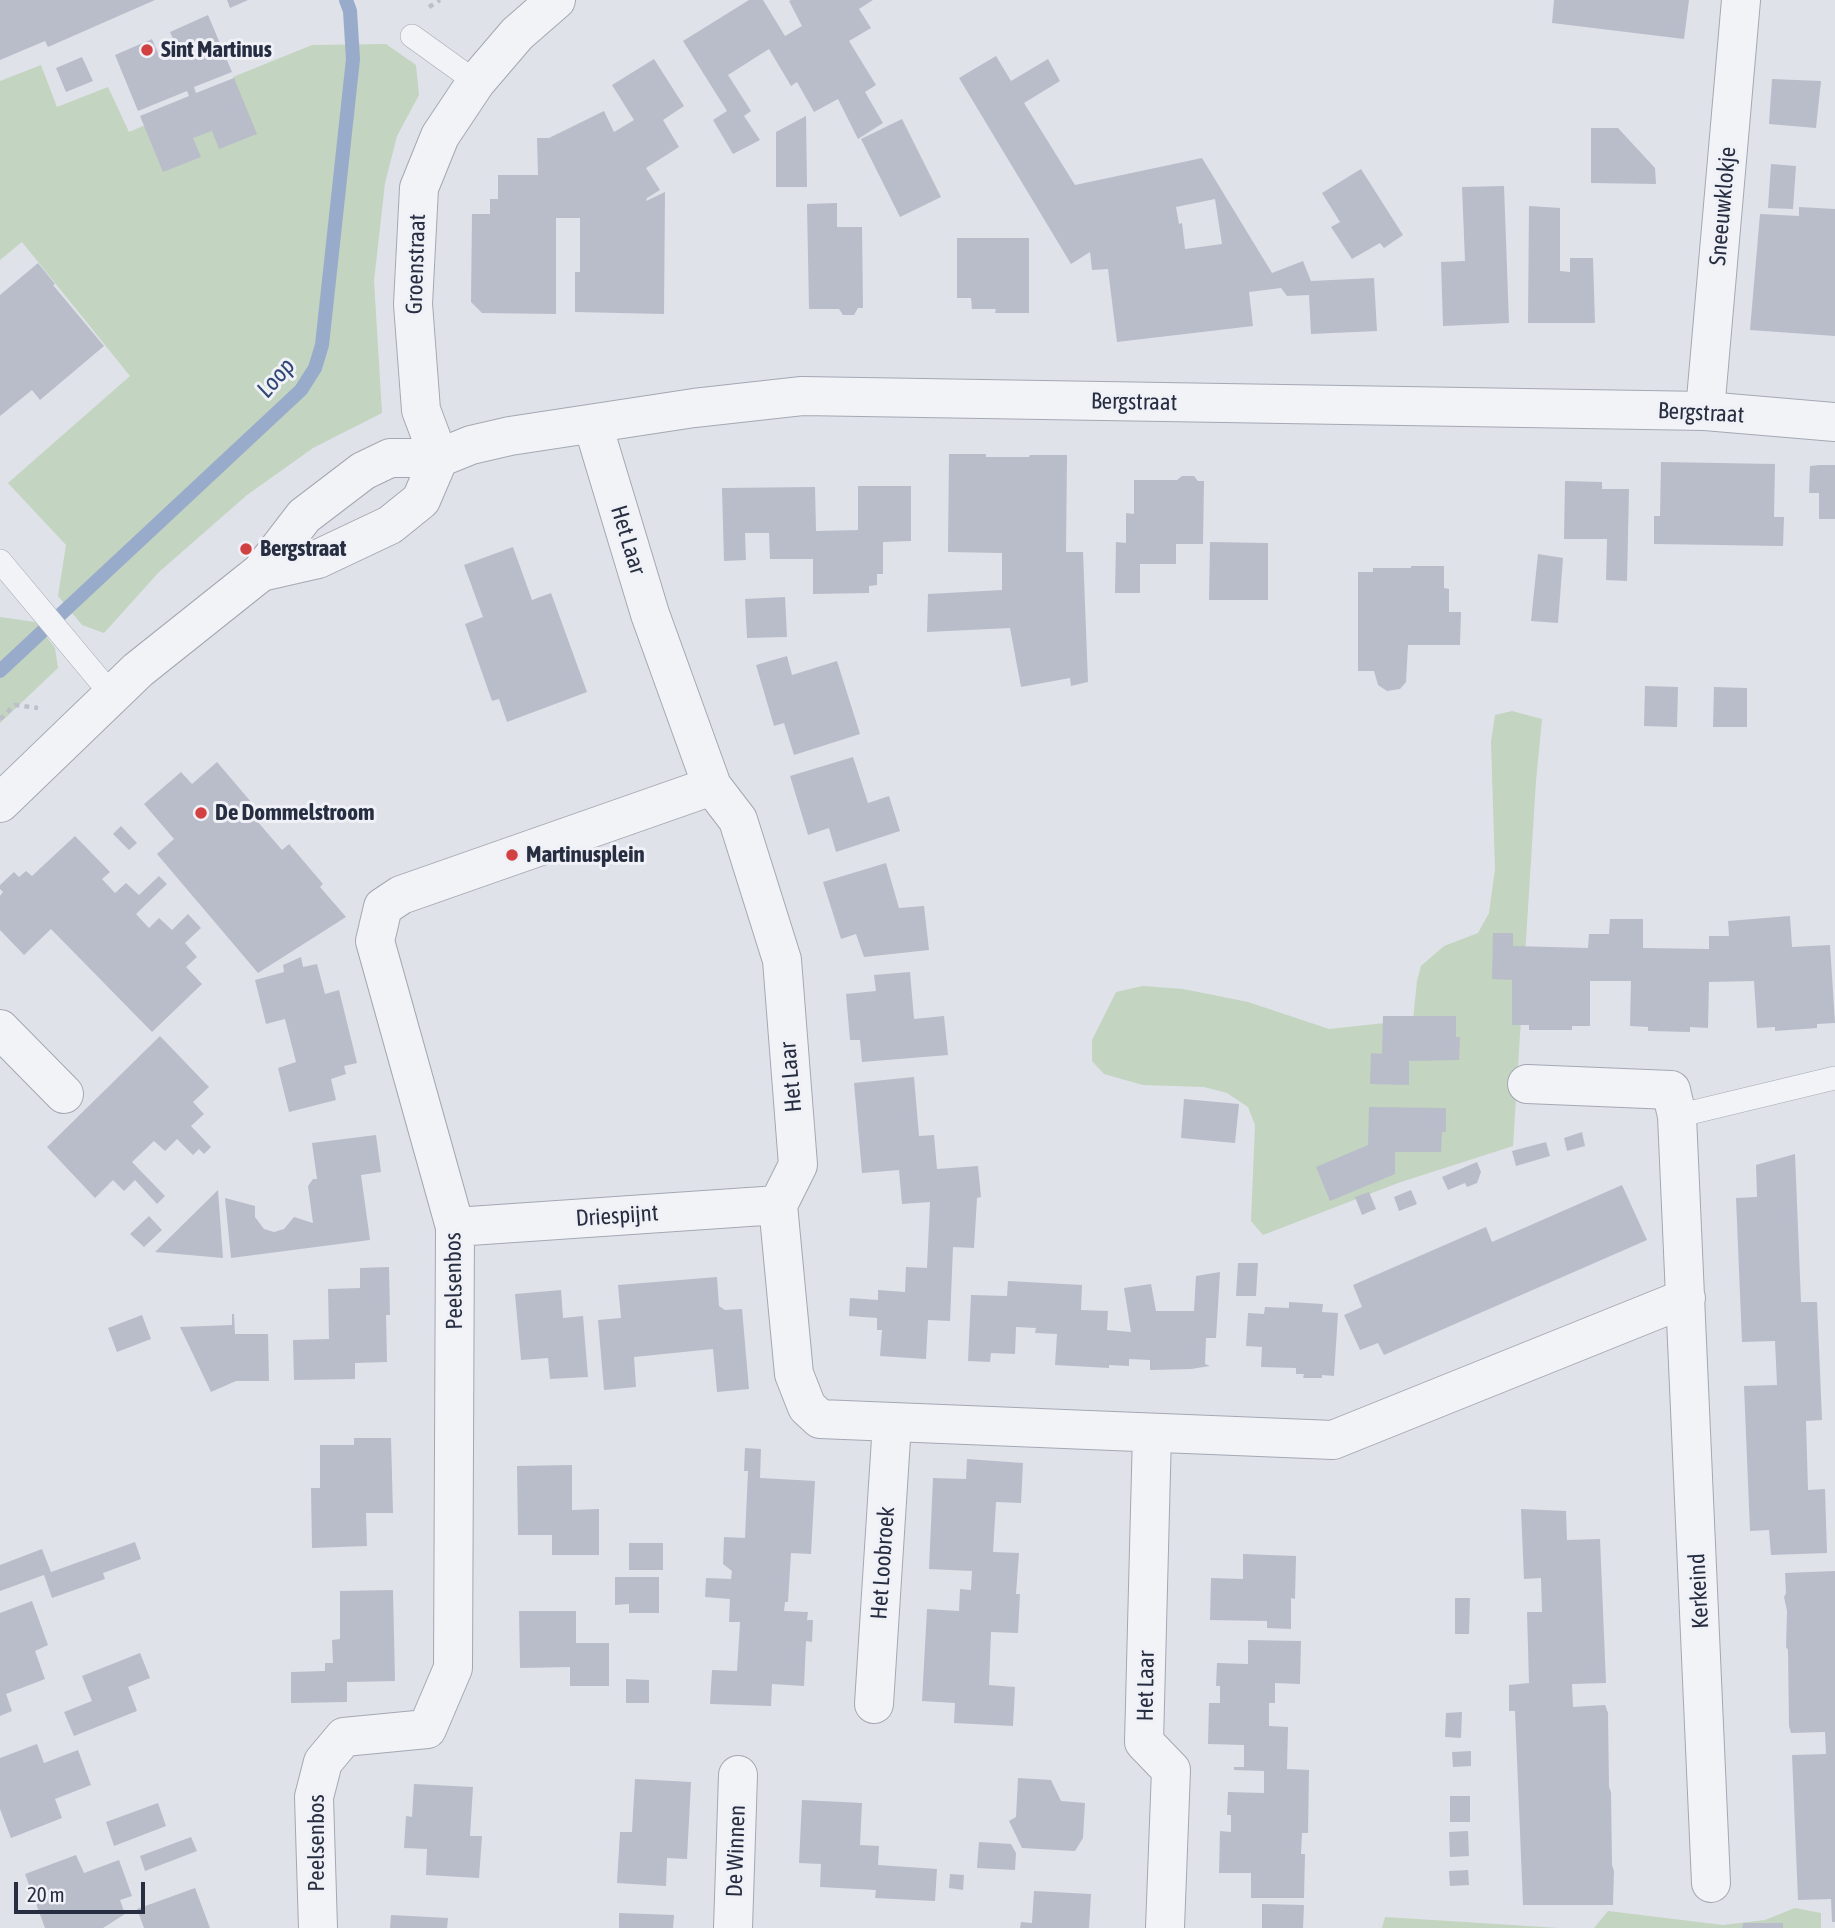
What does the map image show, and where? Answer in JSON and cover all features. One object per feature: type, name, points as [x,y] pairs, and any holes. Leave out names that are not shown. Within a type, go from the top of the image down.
[{"type":"street","name":"Groenstraat","points":[[439,458],[421,410],[412,304],[419,188],[440,136],[476,82],[517,34],[556,0]]},
{"type":"street","name":"Sneeuwklokje","points":[[1705,411],[1741,0]]},
{"type":"street","name":"Bergstraat","points":[[0,803],[138,670],[261,572],[303,516],[363,471],[390,458],[439,458],[471,445],[510,436],[694,408],[802,396],[1705,411],[1835,422]]},
{"type":"street","name":"Het Laar","points":[[593,425],[650,614],[712,786],[738,820],[782,960],[798,1165],[778,1205]]},
{"type":"street","name":"Bergstraat","points":[[261,572],[318,559],[390,525],[421,500],[439,458]]},
{"type":"street","name":"Peelsenbos","points":[[318,1928],[314,1797],[323,1762],[344,1737],[427,1729],[453,1668],[455,1227],[375,941],[383,907],[401,895],[712,786]]},
{"type":"street","points":[[0,1029],[64,1094]]},
{"type":"street","name":"Kerkeind","points":[[1527,1084],[1671,1090],[1677,1116],[1711,1883]]},
{"type":"street","name":"Driespijnt","points":[[455,1227],[778,1205]]},
{"type":"street","points":[[778,1205],[794,1374],[807,1406],[820,1419],[1333,1440],[1686,1298]]},
{"type":"street","name":"Het Loobroek","points":[[874,1704],[892,1423]]},
{"type":"street","name":"Het Laar","points":[[1152,1433],[1144,1742],[1171,1770],[1166,1928]]},
{"type":"street","name":"De Winnen","points":[[733,1928],[737,1775]]},
{"type":"lane","points":[[412,36],[476,82]]},
{"type":"lane","points":[[0,561],[112,695]]},
{"type":"lane","points":[[1677,1116],[1835,1078]]},
{"type":"path","points":[[0,719],[15,705],[42,709]]},
{"type":"green space","points":[[386,44],[416,65],[419,95],[397,136],[385,183],[374,281],[382,413],[313,448],[247,495],[159,572],[104,633],[82,625],[58,596],[66,545],[8,483],[130,376],[22,242],[0,260],[0,81],[41,65],[57,107],[108,87],[129,132],[236,86],[233,77],[312,45]]},
{"type":"green space","points":[[0,617],[35,622],[55,648],[58,668],[0,723]]},
{"type":"green space","points":[[1512,711],[1542,719],[1513,1146],[1398,1183],[1263,1235],[1251,1221],[1255,1125],[1248,1107],[1227,1093],[1204,1087],[1143,1085],[1104,1074],[1092,1061],[1092,1040],[1116,992],[1143,986],[1183,989],[1248,1002],[1329,1029],[1413,1020],[1421,966],[1444,946],[1478,933],[1489,913],[1495,869],[1491,742],[1495,715]]},
{"type":"green space","points":[[1795,1908],[1821,1913],[1821,1928],[1594,1928],[1608,1911],[1723,1925],[1765,1920]]},
{"type":"green space","points":[[1385,1917],[1559,1928],[1382,1928]]},
{"type":"building","points":[[0,0],[155,0],[48,47],[45,41],[0,60]]},
{"type":"building","points":[[227,0],[248,0],[230,8]]},
{"type":"building","points":[[749,0],[763,0],[785,36],[802,26],[789,1],[791,0],[873,0],[859,9],[871,28],[849,41],[876,85],[865,92],[883,123],[858,139],[838,99],[814,112],[797,82],[791,86],[769,49],[728,75],[751,111],[744,116],[760,140],[733,154],[713,120],[727,111],[683,41]]},
{"type":"building","points":[[1554,0],[1689,0],[1684,39],[1552,23]]},
{"type":"building","points":[[208,15],[232,72],[194,87],[196,93],[234,78],[257,134],[219,149],[212,131],[193,138],[201,157],[163,172],[140,116],[189,96],[187,91],[138,111],[115,55],[152,39],[160,58],[178,50],[170,32]]},
{"type":"building","points":[[996,56],[1011,81],[1048,59],[1060,81],[1024,103],[1075,185],[1202,158],[1272,273],[1303,261],[1311,281],[1374,278],[1377,331],[1311,334],[1309,295],[1287,296],[1281,288],[1249,292],[1253,326],[1117,342],[1108,269],[1092,270],[1090,252],[1071,264],[959,78]],"holes":[[[1215,199],[1222,244],[1185,249],[1182,223],[1179,224],[1176,207]]]},
{"type":"building","points":[[82,57],[93,81],[66,92],[56,68]]},
{"type":"building","points":[[654,59],[684,106],[663,120],[679,147],[646,168],[660,190],[646,201],[665,192],[664,314],[575,312],[575,272],[580,272],[580,218],[556,218],[556,314],[482,313],[471,302],[472,214],[490,214],[490,199],[498,199],[498,175],[538,175],[537,138],[549,138],[604,111],[614,132],[634,120],[612,85]]},
{"type":"building","points":[[1772,79],[1821,81],[1816,128],[1769,124]]},
{"type":"building","points":[[806,116],[807,187],[776,187],[776,132]]},
{"type":"building","points":[[902,119],[941,197],[900,217],[861,139]]},
{"type":"building","points":[[1591,128],[1618,128],[1655,168],[1656,184],[1591,183]]},
{"type":"building","points":[[1771,164],[1796,166],[1793,209],[1768,208]]},
{"type":"building","points":[[1361,169],[1403,235],[1384,248],[1380,243],[1352,259],[1331,227],[1340,222],[1322,193]]},
{"type":"building","points":[[1504,186],[1509,323],[1443,326],[1441,262],[1465,261],[1462,187]]},
{"type":"building","points":[[837,203],[837,227],[862,227],[863,308],[858,308],[854,315],[843,315],[839,309],[809,309],[807,204]]},
{"type":"building","points":[[1529,206],[1560,208],[1560,271],[1570,272],[1570,258],[1593,258],[1595,323],[1528,323]]},
{"type":"building","points":[[1799,207],[1835,209],[1835,336],[1750,330],[1760,214],[1799,216]]},
{"type":"building","points":[[957,238],[1029,238],[1029,313],[995,313],[996,309],[972,309],[971,298],[957,298]]},
{"type":"building","points":[[38,263],[104,346],[40,400],[32,390],[0,416],[0,295]]},
{"type":"building","points":[[949,454],[986,454],[986,457],[1067,455],[1066,552],[1083,552],[1088,682],[1071,686],[1070,678],[1021,687],[1010,628],[927,632],[928,594],[1002,590],[1002,553],[948,552]]},
{"type":"building","points":[[1661,462],[1775,464],[1774,517],[1784,517],[1783,546],[1654,544],[1654,516],[1660,516]]},
{"type":"building","points":[[1835,465],[1835,519],[1819,519],[1819,493],[1809,493],[1810,466]]},
{"type":"building","points":[[1182,476],[1194,476],[1198,481],[1204,481],[1203,544],[1176,544],[1176,564],[1140,564],[1140,593],[1115,593],[1116,542],[1126,543],[1126,513],[1134,514],[1134,480],[1177,480]]},
{"type":"building","points":[[1565,481],[1602,482],[1602,489],[1629,489],[1627,581],[1606,580],[1607,539],[1564,539]]},
{"type":"building","points":[[858,486],[911,486],[911,541],[883,542],[883,574],[877,574],[877,585],[869,586],[869,593],[813,594],[813,559],[770,559],[769,533],[745,533],[746,560],[724,561],[722,488],[815,487],[816,531],[858,530]]},
{"type":"building","points":[[1210,542],[1268,543],[1268,600],[1209,600]]},
{"type":"building","points":[[513,547],[532,600],[551,593],[587,692],[507,722],[499,699],[492,701],[465,624],[483,617],[464,565]]},
{"type":"building","points":[[1538,554],[1563,558],[1558,623],[1531,621]]},
{"type":"building","points":[[1444,566],[1444,588],[1449,589],[1449,612],[1461,612],[1460,645],[1408,645],[1406,682],[1400,689],[1387,691],[1378,685],[1374,671],[1358,671],[1358,572],[1373,572],[1373,568]]},
{"type":"building","points":[[785,597],[787,637],[747,638],[745,599]]},
{"type":"building","points":[[787,656],[792,675],[837,661],[860,734],[794,755],[784,723],[774,726],[756,665]]},
{"type":"building","points":[[1645,686],[1678,687],[1677,727],[1644,726]]},
{"type":"building","points":[[1714,687],[1747,688],[1747,727],[1713,727]]},
{"type":"building","points":[[853,757],[868,803],[889,796],[900,831],[836,852],[829,828],[808,835],[790,776]]},
{"type":"building","points":[[217,762],[263,816],[257,821],[282,850],[289,844],[323,884],[320,887],[346,917],[258,973],[157,854],[174,839],[144,804],[181,772],[192,784]]},
{"type":"building","points":[[121,826],[137,843],[129,850],[113,834]]},
{"type":"building","points":[[75,836],[110,872],[102,879],[115,893],[126,883],[139,895],[159,876],[167,884],[136,914],[149,928],[159,918],[172,930],[188,914],[201,928],[185,943],[197,957],[186,967],[202,984],[152,1032],[51,929],[24,955],[0,930],[0,896],[3,892],[0,885],[14,872],[19,877],[26,871],[32,876]]},
{"type":"building","points":[[886,863],[899,908],[924,906],[929,950],[864,957],[856,934],[841,939],[823,882]]},
{"type":"building","points":[[1790,916],[1792,947],[1830,945],[1835,1023],[1817,1024],[1817,1028],[1775,1031],[1775,1027],[1757,1028],[1754,981],[1709,982],[1708,1028],[1690,1027],[1690,1032],[1648,1031],[1648,1027],[1630,1026],[1631,981],[1590,981],[1590,1026],[1572,1026],[1572,1030],[1529,1030],[1529,1025],[1512,1025],[1512,980],[1492,979],[1493,933],[1513,933],[1513,946],[1588,948],[1589,934],[1609,934],[1610,919],[1643,919],[1643,948],[1709,949],[1709,936],[1729,936],[1728,921]]},
{"type":"building","points":[[301,957],[303,967],[317,964],[325,994],[339,990],[357,1063],[344,1066],[346,1074],[331,1079],[336,1100],[289,1112],[278,1068],[296,1062],[285,1019],[266,1024],[255,980],[284,972],[283,965]]},
{"type":"building","points":[[910,972],[914,1019],[944,1016],[948,1055],[862,1062],[860,1040],[850,1040],[846,994],[876,991],[874,975]]},
{"type":"building","points":[[1383,1016],[1456,1016],[1456,1037],[1460,1037],[1459,1060],[1409,1061],[1409,1085],[1370,1084],[1371,1053],[1382,1054]]},
{"type":"building","points":[[160,1036],[209,1087],[193,1102],[204,1114],[191,1126],[211,1147],[204,1154],[199,1149],[193,1155],[177,1139],[165,1151],[154,1141],[132,1162],[165,1196],[157,1204],[135,1180],[124,1191],[113,1180],[95,1198],[47,1147]]},
{"type":"building","points":[[914,1077],[919,1136],[934,1135],[937,1169],[978,1166],[981,1197],[977,1198],[974,1248],[953,1247],[950,1321],[928,1320],[926,1359],[880,1356],[882,1330],[877,1330],[877,1318],[849,1316],[850,1298],[878,1300],[878,1290],[905,1292],[906,1267],[927,1268],[930,1202],[902,1204],[899,1170],[862,1173],[854,1083]]},
{"type":"building","points":[[1184,1099],[1239,1104],[1235,1143],[1181,1138]]},
{"type":"building","points":[[1369,1107],[1446,1108],[1446,1132],[1442,1132],[1441,1152],[1395,1152],[1395,1174],[1330,1201],[1316,1167],[1368,1145]]},
{"type":"building","points":[[1582,1132],[1585,1146],[1567,1151],[1564,1138]]},
{"type":"building","points":[[376,1135],[381,1172],[361,1175],[370,1240],[231,1258],[225,1198],[255,1206],[255,1217],[264,1229],[274,1232],[284,1229],[294,1217],[313,1223],[308,1186],[313,1179],[317,1179],[312,1143]]},
{"type":"building","points":[[1546,1142],[1550,1156],[1516,1166],[1512,1151]]},
{"type":"building","points":[[1795,1154],[1801,1302],[1817,1302],[1822,1420],[1806,1421],[1808,1490],[1825,1489],[1827,1553],[1771,1555],[1769,1530],[1750,1531],[1744,1386],[1777,1385],[1775,1341],[1742,1342],[1736,1198],[1757,1197],[1756,1165]]},
{"type":"building","points":[[1477,1162],[1481,1172],[1477,1183],[1467,1187],[1465,1183],[1448,1190],[1442,1177]]},
{"type":"building","points":[[1622,1185],[1647,1240],[1384,1355],[1378,1343],[1360,1350],[1344,1315],[1362,1307],[1353,1285],[1486,1227],[1492,1242]]},
{"type":"building","points":[[218,1190],[223,1258],[155,1252]]},
{"type":"building","points":[[1411,1190],[1417,1204],[1399,1211],[1394,1197]]},
{"type":"building","points":[[1369,1192],[1376,1209],[1362,1215],[1355,1197]]},
{"type":"building","points":[[149,1216],[162,1230],[144,1247],[130,1234]]},
{"type":"building","points":[[1238,1263],[1258,1263],[1256,1296],[1236,1296]]},
{"type":"building","points":[[389,1267],[387,1362],[355,1363],[355,1379],[294,1380],[293,1340],[329,1339],[328,1289],[360,1288],[360,1268]]},
{"type":"building","points":[[1220,1272],[1216,1338],[1206,1338],[1205,1364],[1210,1366],[1150,1370],[1150,1360],[1129,1359],[1129,1366],[1109,1365],[1109,1368],[1055,1365],[1057,1334],[1035,1333],[1036,1328],[1016,1327],[1015,1354],[991,1353],[990,1362],[968,1361],[971,1295],[1007,1296],[1008,1281],[1082,1285],[1081,1310],[1108,1311],[1107,1330],[1131,1332],[1124,1288],[1151,1284],[1156,1311],[1194,1311],[1196,1276]]},
{"type":"building","points":[[717,1277],[719,1306],[725,1310],[742,1309],[749,1389],[717,1392],[713,1349],[634,1357],[636,1387],[604,1390],[598,1320],[621,1318],[618,1285]]},
{"type":"building","points":[[561,1290],[563,1318],[583,1316],[588,1377],[550,1379],[548,1358],[521,1360],[515,1294]]},
{"type":"building","points":[[1289,1302],[1323,1304],[1322,1312],[1338,1313],[1334,1376],[1303,1378],[1304,1374],[1296,1374],[1296,1368],[1261,1367],[1262,1347],[1246,1346],[1248,1313],[1264,1314],[1265,1307],[1289,1308]]},
{"type":"building","points":[[232,1314],[235,1334],[268,1334],[269,1381],[236,1381],[211,1392],[180,1327],[232,1325]]},
{"type":"building","points":[[142,1315],[151,1339],[117,1352],[108,1328]]},
{"type":"building","points":[[354,1438],[391,1438],[393,1513],[366,1513],[367,1546],[312,1548],[311,1488],[320,1488],[320,1445],[354,1445]]},
{"type":"building","points":[[745,1448],[761,1449],[760,1478],[815,1481],[811,1554],[791,1553],[788,1602],[785,1602],[784,1611],[808,1612],[807,1620],[813,1620],[812,1642],[806,1641],[804,1686],[772,1684],[771,1706],[710,1704],[712,1670],[737,1671],[740,1622],[729,1622],[730,1599],[705,1597],[706,1578],[731,1579],[732,1571],[723,1564],[724,1537],[745,1538],[748,1471],[744,1471]]},
{"type":"building","points":[[967,1459],[1023,1463],[1021,1503],[996,1502],[993,1552],[1019,1553],[1016,1594],[1020,1594],[1018,1633],[991,1632],[989,1685],[1015,1687],[1013,1726],[954,1723],[955,1703],[922,1701],[927,1609],[959,1611],[960,1589],[971,1590],[972,1571],[929,1569],[933,1478],[966,1479]]},
{"type":"building","points":[[572,1465],[572,1510],[599,1509],[599,1555],[552,1555],[552,1535],[518,1535],[517,1466]]},
{"type":"building","points":[[1521,1509],[1566,1511],[1567,1540],[1600,1539],[1606,1683],[1572,1684],[1573,1707],[1605,1705],[1608,1713],[1613,1905],[1523,1905],[1515,1711],[1509,1711],[1509,1685],[1529,1683],[1527,1612],[1542,1612],[1541,1578],[1524,1579]]},
{"type":"building","points":[[135,1542],[141,1559],[103,1573],[105,1579],[52,1598],[44,1575],[0,1591],[0,1565],[42,1549],[51,1572]]},
{"type":"building","points":[[629,1543],[663,1543],[663,1570],[629,1570]]},
{"type":"building","points":[[1243,1554],[1296,1556],[1295,1599],[1291,1598],[1291,1629],[1267,1628],[1267,1621],[1210,1620],[1211,1578],[1243,1579]]},
{"type":"building","points":[[1835,1571],[1835,1922],[1832,1922],[1831,1899],[1798,1900],[1792,1755],[1826,1754],[1825,1732],[1791,1733],[1786,1647],[1787,1611],[1784,1597],[1785,1573]]},
{"type":"building","points":[[615,1577],[659,1577],[659,1613],[629,1613],[629,1604],[615,1605]]},
{"type":"building","points":[[393,1590],[395,1681],[347,1682],[347,1702],[291,1703],[291,1672],[325,1671],[325,1663],[333,1663],[332,1640],[340,1639],[340,1591]]},
{"type":"building","points":[[1455,1598],[1470,1598],[1469,1634],[1455,1634]]},
{"type":"building","points":[[32,1601],[48,1645],[35,1651],[45,1679],[6,1694],[12,1711],[0,1716],[0,1613]]},
{"type":"building","points":[[519,1611],[576,1611],[576,1643],[609,1643],[609,1686],[570,1686],[570,1667],[520,1668]]},
{"type":"building","points":[[1248,1640],[1301,1641],[1300,1684],[1275,1683],[1275,1703],[1269,1703],[1269,1726],[1288,1727],[1287,1769],[1309,1770],[1308,1833],[1302,1833],[1301,1854],[1305,1854],[1304,1898],[1251,1898],[1251,1873],[1219,1873],[1220,1831],[1231,1832],[1231,1815],[1227,1815],[1228,1792],[1264,1793],[1264,1771],[1234,1770],[1234,1767],[1244,1767],[1244,1745],[1208,1744],[1209,1703],[1220,1703],[1220,1686],[1216,1686],[1217,1663],[1248,1664]]},
{"type":"building","points":[[140,1653],[150,1678],[128,1687],[137,1711],[74,1736],[64,1712],[92,1701],[82,1676]]},
{"type":"building","points":[[626,1679],[649,1680],[649,1703],[626,1703]]},
{"type":"building","points":[[1462,1712],[1461,1738],[1445,1737],[1446,1713]]},
{"type":"building","points":[[37,1744],[44,1763],[78,1750],[91,1785],[55,1799],[62,1818],[11,1838],[0,1809],[0,1758]]},
{"type":"building","points":[[1471,1751],[1471,1766],[1453,1767],[1452,1752]]},
{"type":"building","points":[[1018,1778],[1051,1780],[1061,1801],[1085,1803],[1083,1838],[1075,1851],[1022,1848],[1009,1821],[1016,1817]]},
{"type":"building","points":[[635,1779],[691,1782],[687,1859],[667,1858],[666,1886],[617,1883],[620,1832],[632,1832]]},
{"type":"building","points":[[414,1784],[473,1787],[470,1836],[482,1836],[479,1878],[426,1875],[427,1849],[404,1848],[406,1816],[412,1817]]},
{"type":"building","points":[[1450,1796],[1470,1796],[1470,1822],[1450,1822]]},
{"type":"building","points":[[802,1800],[862,1803],[860,1845],[879,1846],[878,1865],[937,1869],[935,1901],[875,1898],[876,1890],[820,1887],[821,1864],[799,1863]]},
{"type":"building","points":[[158,1803],[166,1826],[114,1846],[106,1822]]},
{"type":"building","points":[[1468,1831],[1469,1856],[1450,1857],[1449,1832]]},
{"type":"building","points":[[191,1837],[197,1851],[145,1871],[140,1856]]},
{"type":"building","points":[[979,1842],[1011,1844],[1016,1853],[1015,1870],[977,1868]]},
{"type":"building","points":[[76,1855],[84,1873],[119,1860],[132,1896],[120,1900],[125,1914],[103,1928],[45,1928],[25,1874]]},
{"type":"building","points":[[1468,1870],[1469,1885],[1450,1886],[1449,1871]]},
{"type":"building","points":[[950,1874],[964,1875],[963,1890],[949,1888]]},
{"type":"building","points":[[195,1888],[210,1928],[144,1928],[137,1909]]},
{"type":"building","points":[[1034,1891],[1091,1894],[1089,1928],[1020,1928],[1021,1922],[1032,1923]]},
{"type":"building","points":[[1262,1904],[1304,1905],[1303,1928],[1262,1928]]},
{"type":"building","points":[[619,1913],[674,1915],[673,1928],[619,1928]]},
{"type":"building","points":[[391,1915],[448,1918],[447,1928],[390,1928]]},
{"type":"building","points":[[1743,1923],[1783,1923],[1783,1928],[1742,1928]]},
{"type":"waterway","name":"Loop","points":[[0,671],[301,390],[315,368],[322,345],[353,59],[350,11],[346,0]]},
{"type":"place","name":"Sint Martinus","points":[[147,50]]},
{"type":"place","name":"Bergstraat","points":[[246,549]]},
{"type":"place","name":"De Dommelstroom","points":[[201,813]]},
{"type":"place","name":"Martinusplein","points":[[512,855]]}]
